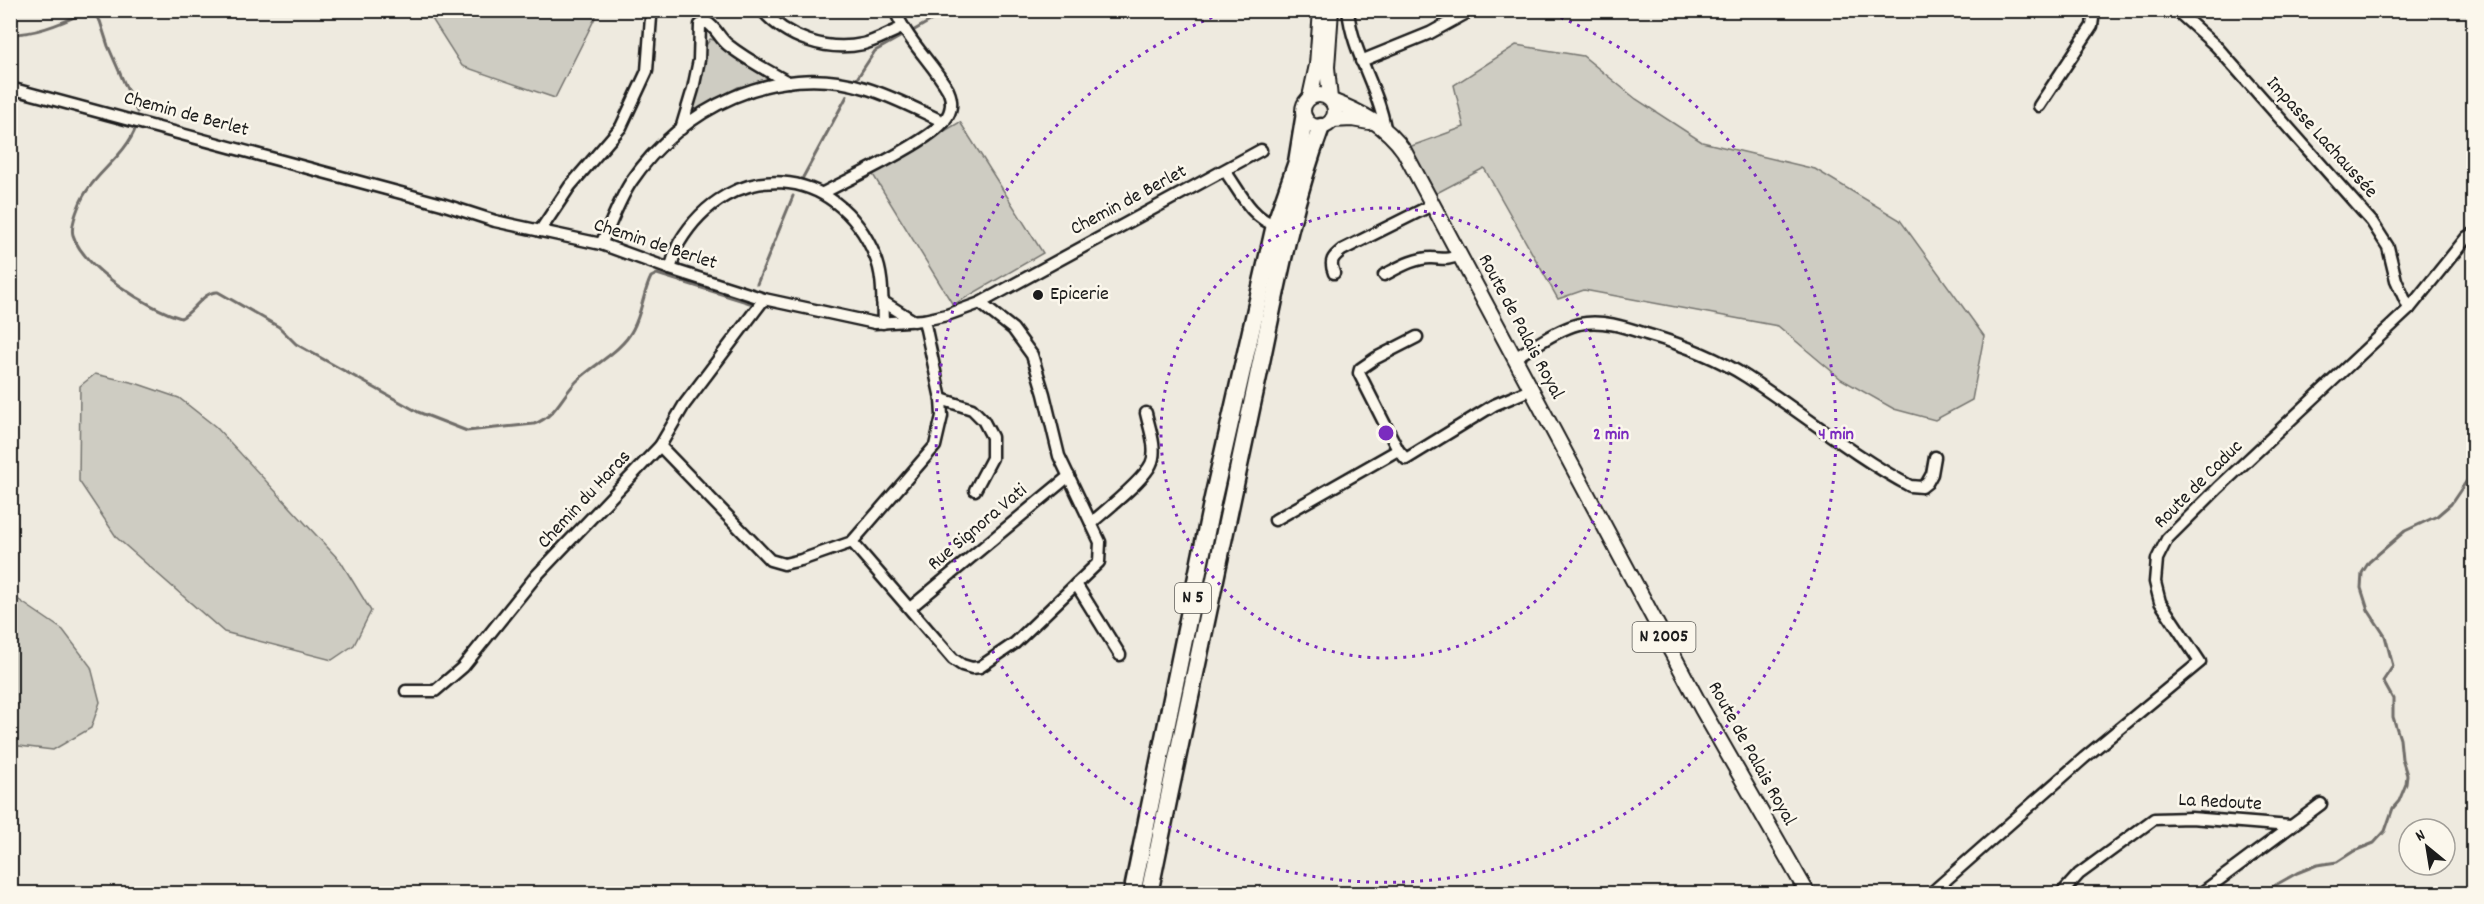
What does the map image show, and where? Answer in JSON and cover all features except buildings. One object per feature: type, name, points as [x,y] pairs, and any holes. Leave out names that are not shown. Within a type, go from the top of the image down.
[{"type":"highway","name":"N 5","points":[[1132,894],[1213,498],[1275,225],[1297,162],[1304,119]]},
{"type":"highway","name":"N 5","points":[[1149,894],[1219,556],[1301,188],[1327,123]]},
{"type":"highway","points":[[1275,225],[1281,225],[1287,220],[1301,188]]},
{"type":"main road","name":"N 5","points":[[1304,119],[1302,108],[1310,97],[1317,65],[1321,10]]},
{"type":"main road","name":"N 5","points":[[1327,123],[1335,109],[1331,100],[1327,67],[1332,10]]},
{"type":"main road","points":[[1310,97],[1320,94],[1331,100]]},
{"type":"main road","name":"Route de Palais Royal","points":[[1331,100],[1385,128],[1404,151],[1702,709],[1808,894]]},
{"type":"main road","points":[[1304,119],[1312,126],[1361,120],[1385,128]]},
{"type":"street","points":[[540,231],[570,186],[621,127],[647,71],[653,10]]},
{"type":"street","points":[[762,10],[782,28],[820,45],[866,43],[902,28]]},
{"type":"street","points":[[823,193],[917,141],[944,122],[951,107],[950,96],[902,28],[895,10]]},
{"type":"street","points":[[1348,10],[1349,24],[1361,61],[1378,97],[1385,128]]},
{"type":"street","points":[[1361,61],[1430,33],[1472,10]]},
{"type":"street","points":[[2039,106],[2092,26],[2094,10]]},
{"type":"street","name":"Impasse Lachaussée","points":[[2176,10],[2216,46],[2372,222],[2388,248],[2396,280],[2409,309]]},
{"type":"street","points":[[681,129],[699,60],[700,26],[706,22],[712,25],[726,43],[754,63],[788,82]]},
{"type":"street","points":[[601,244],[630,183],[657,150],[692,119],[730,97],[760,87],[788,82],[822,80],[864,87],[944,122]]},
{"type":"street","name":"Chemin de Berlet","points":[[10,88],[430,201],[495,221],[601,244],[764,299],[883,324],[920,321],[947,315],[980,303],[1261,150]]},
{"type":"street","points":[[1225,171],[1260,219],[1275,225]]},
{"type":"street","points":[[670,269],[678,245],[690,229],[724,197],[740,189],[779,181],[823,193],[841,206],[868,240],[877,258],[883,324]]},
{"type":"street","points":[[1334,273],[1331,262],[1342,250],[1432,205]]},
{"type":"street","name":"Route de Caduc","points":[[1930,894],[2084,758],[2200,662],[2160,602],[2155,582],[2157,559],[2167,539],[2218,488],[2409,309],[2467,237],[2474,232]]},
{"type":"street","points":[[1384,275],[1421,260],[1431,258],[1447,260],[1459,255]]},
{"type":"street","name":"Chemin du Haras","points":[[406,691],[435,692],[463,667],[536,576],[660,446],[684,405],[764,299]]},
{"type":"street","points":[[660,446],[770,560],[784,564],[852,542],[935,446],[942,416],[941,399],[920,321],[882,301]]},
{"type":"street","points":[[852,542],[953,659],[972,668],[980,667],[1014,643],[1099,562],[1100,542],[1059,456],[1032,355],[1013,329],[980,303]]},
{"type":"street","points":[[1514,358],[1580,324],[1598,322],[1618,325],[1682,345],[1745,376],[1810,422],[1910,486],[1922,487],[1928,483],[1935,457]]},
{"type":"street","points":[[1402,455],[1359,373],[1360,369],[1376,358],[1417,337]]},
{"type":"street","points":[[1275,520],[1494,405],[1532,389]]},
{"type":"street","points":[[941,399],[972,409],[983,420],[992,437],[992,458],[975,490]]},
{"type":"street","points":[[1091,523],[1141,477],[1152,463],[1153,450],[1146,413]]},
{"type":"street","name":"Rue Signora Vati","points":[[910,608],[1069,476]]},
{"type":"street","points":[[1076,584],[1120,655]]},
{"type":"street","points":[[2290,826],[2321,804]]},
{"type":"street","name":"La Redoute","points":[[2061,894],[2079,874],[2154,819],[2191,818],[2290,826]]},
{"type":"street","name":"La Redoute","points":[[2200,894],[2290,826]]},
{"type":"shaded area","points":[[427,11],[587,11],[596,16],[555,98],[462,66]]},
{"type":"shaded area","points":[[710,39],[718,41],[738,60],[773,82],[738,87],[692,113],[701,81],[705,47]]},
{"type":"shaded area","points":[[1516,45],[1583,56],[1636,99],[1702,142],[1815,169],[1900,220],[1984,336],[1972,400],[1935,420],[1894,409],[1841,379],[1778,326],[1584,290],[1558,299],[1484,168],[1435,194],[1409,147],[1464,127],[1454,85]]},
{"type":"shaded area","points":[[960,122],[1043,253],[953,305],[872,173]]},
{"type":"shaded area","points":[[95,374],[135,383],[179,398],[216,427],[341,562],[371,611],[354,645],[332,660],[224,632],[117,538],[79,481],[80,386]]},
{"type":"shaded area","points":[[10,594],[63,630],[91,667],[100,702],[91,728],[53,750],[11,745]]},
{"type":"waterway","points":[[911,32],[949,10]]},
{"type":"waterway","points":[[10,34],[39,30],[85,12],[92,12],[100,21],[108,46],[137,112]]},
{"type":"waterway","points":[[856,80],[875,51],[900,37]]},
{"type":"waterway","points":[[801,181],[847,96]]},
{"type":"waterway","points":[[136,127],[132,137],[120,153],[92,183],[74,219],[72,231],[79,248],[103,273],[119,286],[152,306],[181,318],[203,298],[218,292],[279,327],[296,344],[418,412],[467,431],[534,424],[548,416],[579,379],[616,350],[628,337],[636,323],[651,277],[657,274],[750,303]]},
{"type":"waterway","points":[[757,284],[793,196]]},
{"type":"waterway","points":[[2266,894],[2272,887],[2297,873],[2317,865],[2337,862],[2354,851],[2374,843],[2385,831],[2393,808],[2399,801],[2406,784],[2407,775],[2393,717],[2393,699],[2383,681],[2393,666],[2385,636],[2368,610],[2361,588],[2362,573],[2369,562],[2405,531],[2437,516],[2451,504],[2474,470]]},
{"type":"place","name":"Epicerie","points":[[1038,295]]}]
